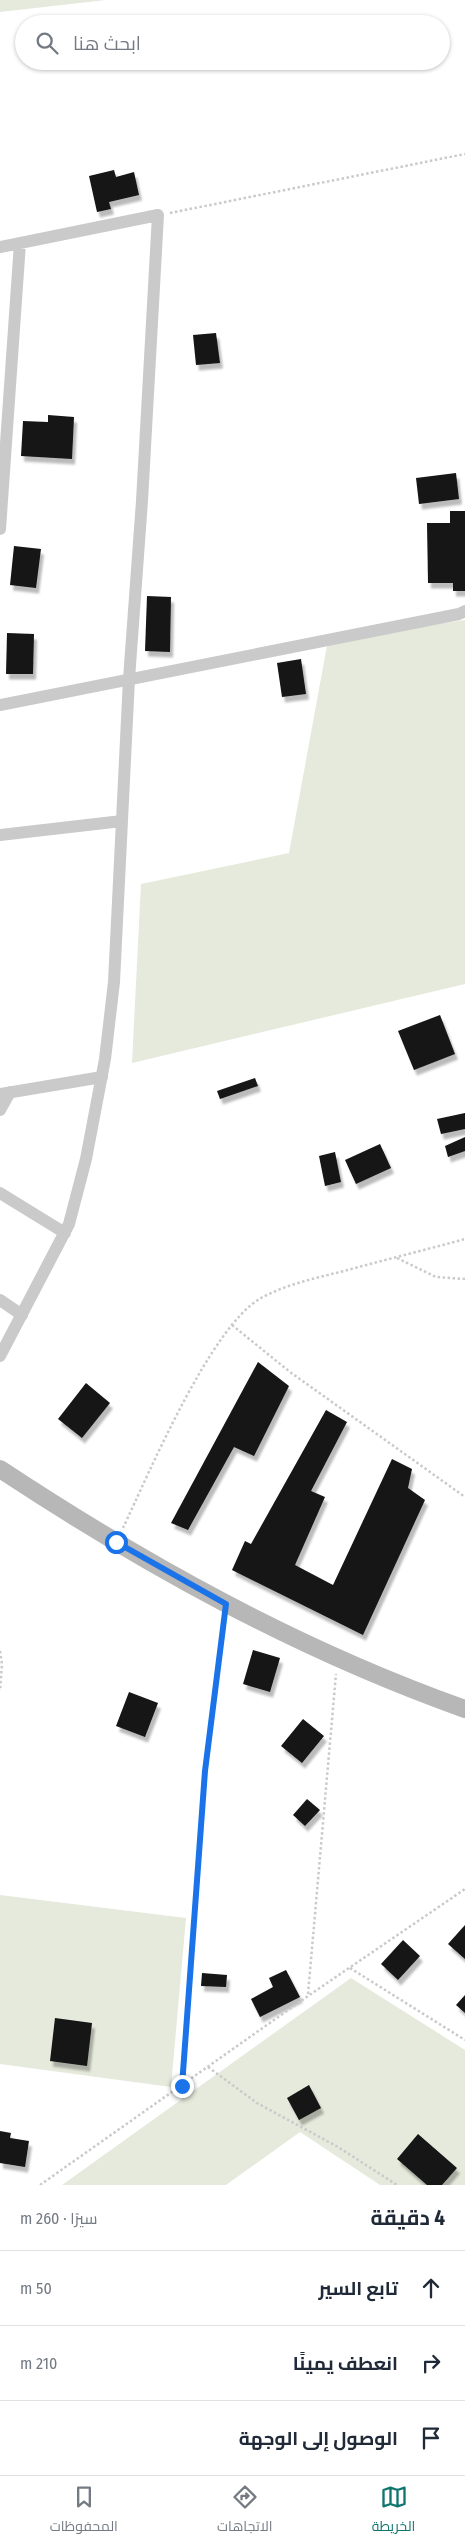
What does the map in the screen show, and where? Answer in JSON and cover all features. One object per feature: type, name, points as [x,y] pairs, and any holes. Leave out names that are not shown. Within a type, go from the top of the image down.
[{"type":"main road","points":[[0,1470],[116,1542],[226,1604],[338,1660],[465,1709]]},
{"type":"street","points":[[0,247],[158,215],[142,501],[128,679],[114,982],[102,1076],[86,1159],[65,1233],[0,1356]]},
{"type":"street","points":[[0,529],[20,243]]},
{"type":"street","points":[[0,705],[459,614],[465,611]]},
{"type":"street","points":[[0,835],[122,821]]},
{"type":"street","points":[[0,1110],[5,1093],[102,1076]]},
{"type":"street","points":[[0,1193],[65,1233]]},
{"type":"street","points":[[0,1300],[22,1315]]},
{"type":"path","points":[[158,215],[465,154]]},
{"type":"path","points":[[116,1542],[185,1400],[232,1324],[248,1308],[261,1299],[290,1285],[465,1239]]},
{"type":"path","points":[[396,1257],[436,1277],[465,1279]]},
{"type":"path","points":[[232,1324],[290,1372],[465,1497]]},
{"type":"path","points":[[182,2086],[205,1771],[226,1604]]},
{"type":"path","points":[[0,1651],[2,1664],[0,1691]]},
{"type":"path","points":[[308,1996],[338,1660]]},
{"type":"path","points":[[40,2185],[308,1996],[465,1889]]},
{"type":"path","points":[[350,1968],[465,2040]]},
{"type":"path","points":[[208,2067],[256,2103],[338,2147],[397,2185]]},
{"type":"shaded area","points":[[0,0],[106,0],[0,12]]},
{"type":"shaded area","points":[[465,620],[465,984],[132,1063],[141,884],[289,853],[328,640]]},
{"type":"shaded area","points":[[0,1895],[186,1918],[171,2087],[0,2064]]},
{"type":"shaded area","points":[[351,1978],[465,2050],[465,2185],[380,2185],[300,2132],[226,2185],[62,2185]]},
{"type":"building","points":[[114,170],[116,177],[134,172],[139,195],[109,202],[111,209],[97,212],[89,176]]},
{"type":"building","points":[[216,333],[220,363],[196,365],[193,335]]},
{"type":"building","points":[[48,415],[74,417],[72,459],[21,456],[23,421],[48,422]]},
{"type":"building","points":[[456,473],[459,499],[419,504],[416,478]]},
{"type":"building","points":[[450,511],[465,511],[465,591],[453,591],[453,583],[428,583],[427,523],[450,523]]},
{"type":"building","points":[[14,546],[41,549],[36,588],[10,585]]},
{"type":"building","points":[[147,596],[171,597],[170,652],[145,651]]},
{"type":"building","points":[[7,633],[34,634],[33,674],[6,674]]},
{"type":"building","points":[[301,659],[306,694],[282,697],[277,663]]},
{"type":"building","points":[[440,1015],[455,1054],[414,1070],[398,1031]]},
{"type":"building","points":[[255,1078],[258,1086],[220,1099],[217,1091]]},
{"type":"building","points":[[465,1113],[465,1129],[441,1134],[437,1119]]},
{"type":"building","points":[[465,1137],[465,1151],[448,1157],[445,1146]]},
{"type":"building","points":[[380,1144],[391,1168],[356,1184],[345,1160]]},
{"type":"building","points":[[335,1152],[341,1182],[325,1186],[319,1156]]},
{"type":"building","points":[[258,1362],[289,1386],[254,1456],[234,1447],[188,1530],[171,1523]]},
{"type":"building","points":[[86,1383],[110,1403],[82,1438],[58,1419]]},
{"type":"building","points":[[326,1410],[347,1422],[311,1491],[325,1497],[295,1565],[333,1585],[392,1459],[412,1469],[408,1488],[425,1500],[363,1635],[232,1570],[245,1541],[251,1544]]},
{"type":"building","points":[[253,1650],[280,1658],[270,1692],[243,1684]]},
{"type":"building","points":[[129,1692],[158,1703],[145,1737],[116,1726]]},
{"type":"building","points":[[303,1719],[324,1736],[302,1763],[281,1746]]},
{"type":"building","points":[[307,1799],[320,1810],[305,1826],[293,1815]]},
{"type":"building","points":[[465,1925],[465,1959],[448,1944]]},
{"type":"building","points":[[403,1940],[420,1956],[398,1980],[381,1964]]},
{"type":"building","points":[[286,1970],[300,1997],[260,2017],[251,1999],[273,1987],[269,1978]]},
{"type":"building","points":[[202,1973],[227,1975],[226,1987],[201,1986]]},
{"type":"building","points":[[465,1995],[465,2013],[456,2005]]},
{"type":"building","points":[[55,2018],[92,2023],[87,2066],[50,2061]]},
{"type":"building","points":[[309,2085],[321,2108],[299,2120],[287,2098]]},
{"type":"building","points":[[0,2131],[11,2133],[10,2138],[29,2141],[25,2167],[0,2163]]},
{"type":"building","points":[[418,2134],[457,2168],[442,2185],[427,2185],[397,2159]]},
{"type":"route","points":[[116,1542],[226,1604],[205,1771],[194,1897],[182,2086]]}]
